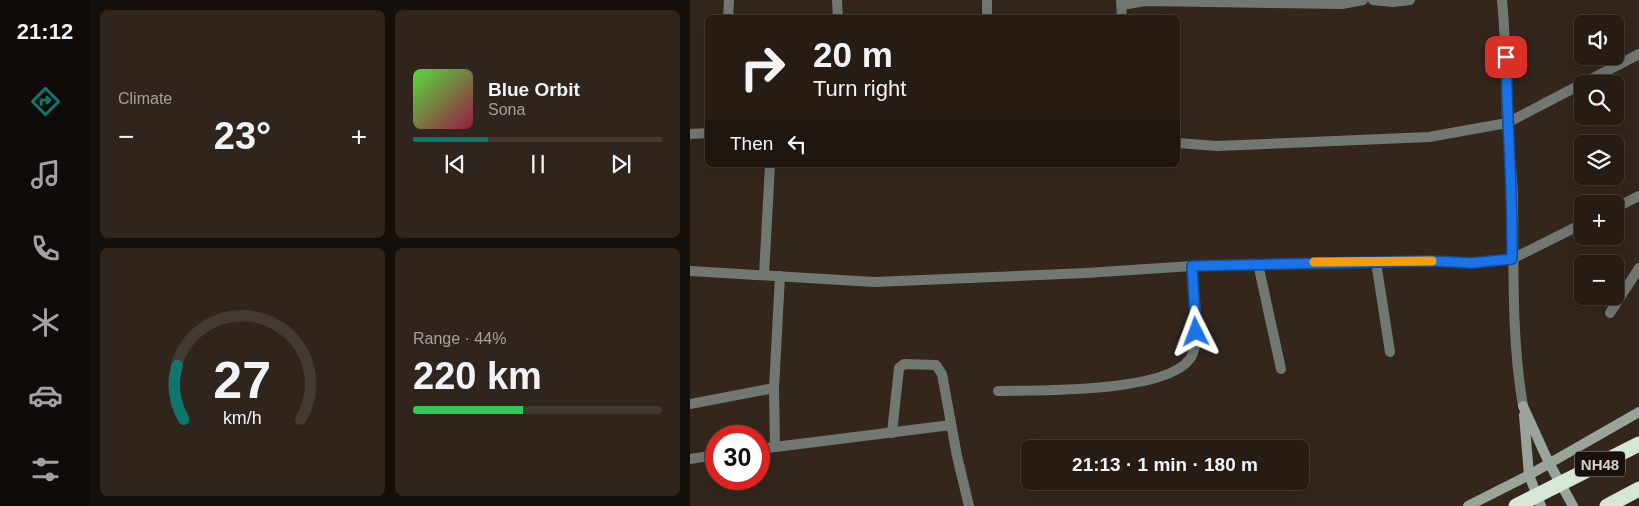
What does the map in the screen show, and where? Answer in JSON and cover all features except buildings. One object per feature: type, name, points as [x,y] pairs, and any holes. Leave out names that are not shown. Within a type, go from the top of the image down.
[{"type":"highway","name":"NH48","points":[[1516,506],[1539,501],[1561,484],[1639,444]]},
{"type":"highway","name":"NH48","points":[[1606,506],[1632,493]]},
{"type":"street","points":[[728,15],[729,0]]},
{"type":"street","points":[[837,0],[838,15]]},
{"type":"street","points":[[987,0],[987,15]]},
{"type":"street","points":[[1121,3],[1144,1],[1239,1],[1342,4],[1363,0]]},
{"type":"street","points":[[1373,0],[1393,2],[1410,0]]},
{"type":"street","points":[[1502,0],[1506,41],[1507,123],[1513,192],[1512,259],[1516,368],[1523,406],[1529,475],[1539,501]]},
{"type":"street","points":[[1180,143],[1217,146],[1429,137],[1507,123],[1639,54]]},
{"type":"street","points":[[690,134],[705,133]]},
{"type":"street","points":[[764,275],[770,167]]},
{"type":"street","points":[[1624,204],[1639,196]]},
{"type":"street","points":[[690,271],[874,282],[1067,274],[1192,266],[1376,262],[1471,263],[1512,259],[1574,228]]},
{"type":"street","points":[[1376,262],[1390,352]]},
{"type":"street","points":[[1258,264],[1280,369]]},
{"type":"street","points":[[998,391],[1118,387],[1167,375],[1184,367],[1193,354],[1196,332],[1192,266]]},
{"type":"street","points":[[1610,313],[1639,268]]},
{"type":"street","points":[[775,447],[774,388],[780,276]]},
{"type":"street","points":[[892,433],[899,368],[904,364],[929,363],[940,370],[969,506]]},
{"type":"street","points":[[690,404],[774,388]]},
{"type":"street","points":[[1523,406],[1549,463],[1572,506]]},
{"type":"street","points":[[1468,506],[1529,475],[1639,412]]},
{"type":"street","points":[[770,448],[951,424]]},
{"type":"street","points":[[690,459],[705,457]]},
{"type":"slow traffic","points":[[1314,262],[1432,261]]},
{"type":"route","points":[[1196,332],[1192,266],[1313,262],[1431,261],[1471,263],[1512,259],[1513,192],[1507,123],[1506,57]]}]
